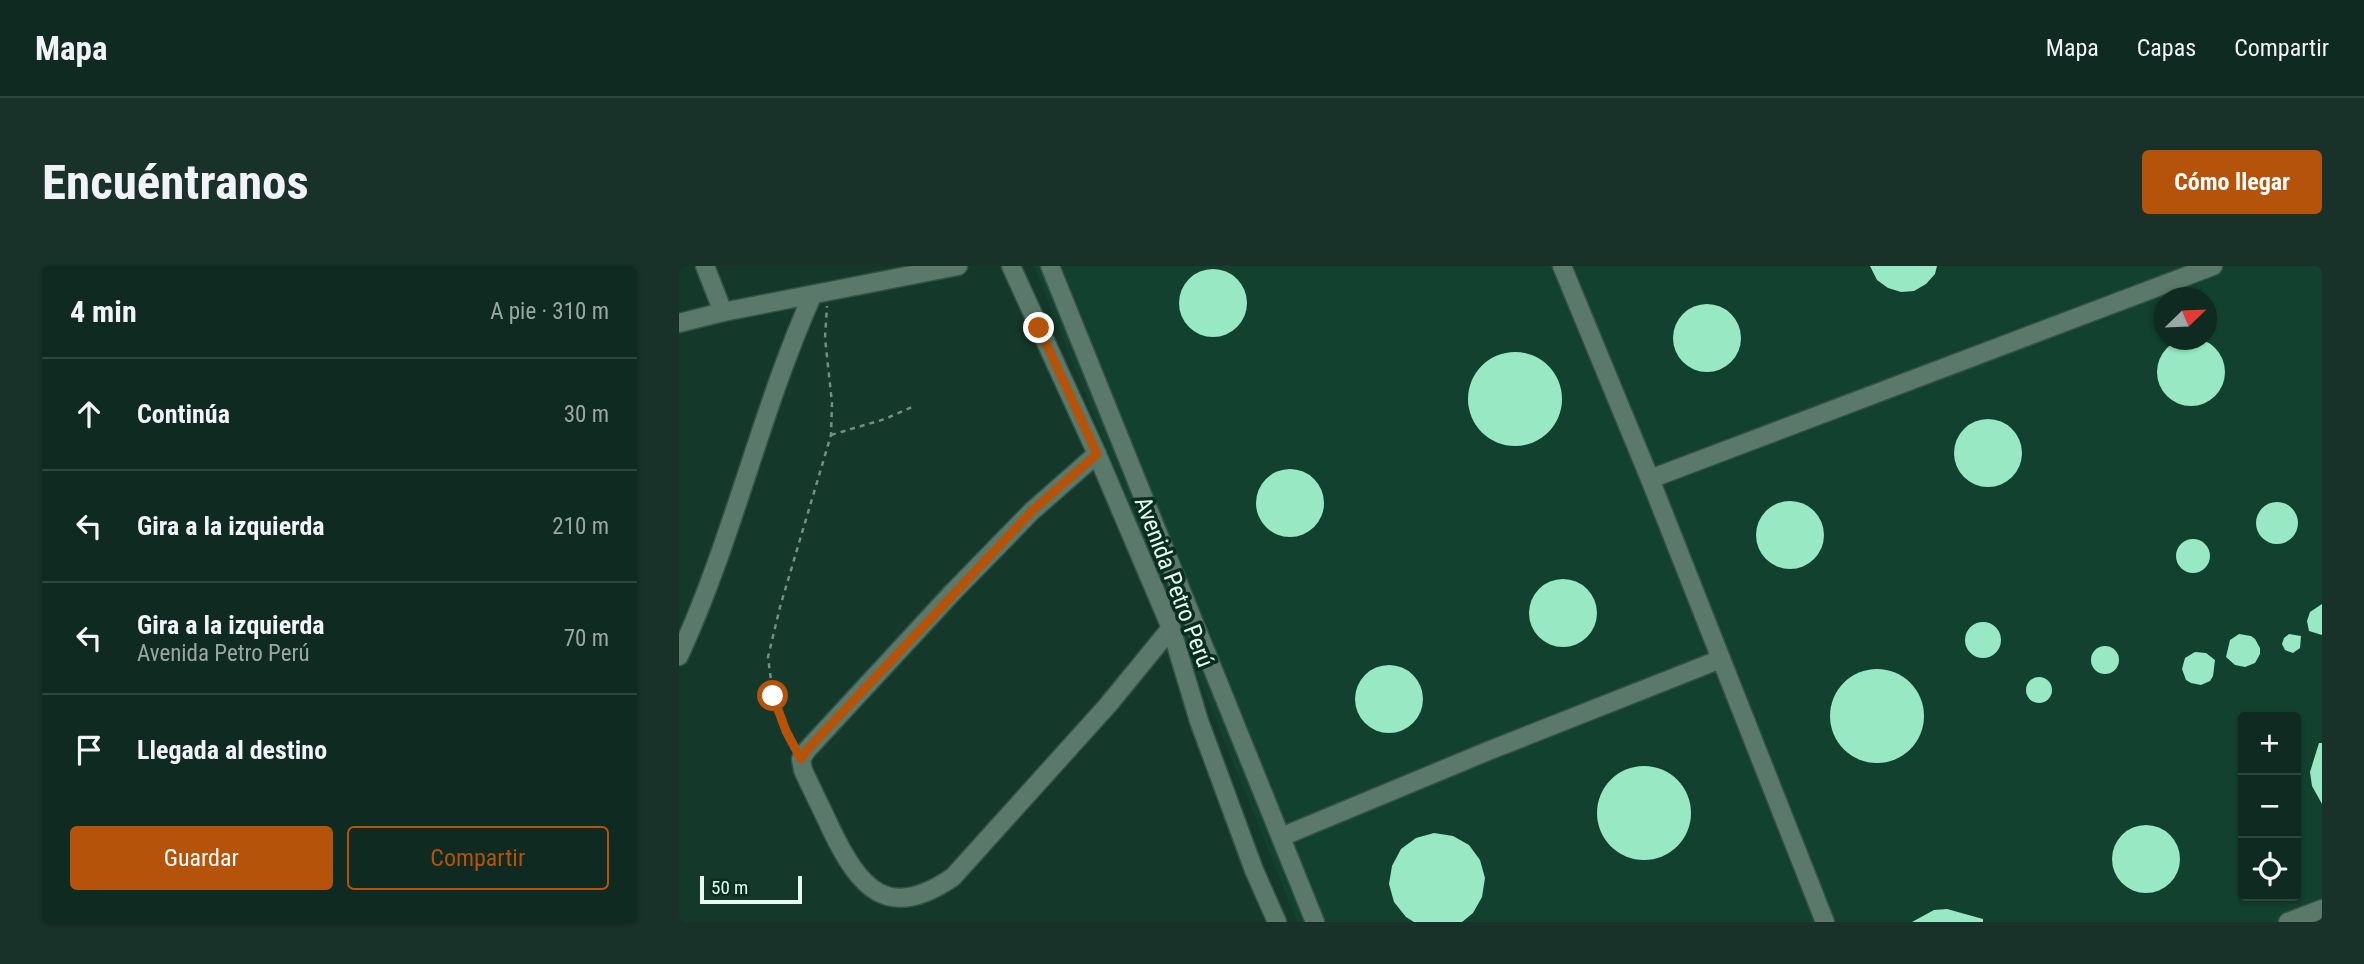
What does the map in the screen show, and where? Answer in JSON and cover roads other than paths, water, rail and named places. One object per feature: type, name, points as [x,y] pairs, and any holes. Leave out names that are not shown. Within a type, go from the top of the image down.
[{"type":"street","points":[[705,266],[723,312]]},
{"type":"street","points":[[679,323],[955,266]]},
{"type":"street","name":"Avenida Petro Perú","points":[[1011,266],[1097,454],[1171,628],[1199,721],[1254,870],[1277,922]]},
{"type":"street","points":[[1050,266],[1315,922]]},
{"type":"street","points":[[1562,266],[1650,479],[1825,922]]},
{"type":"street","points":[[1650,479],[2213,266]]},
{"type":"street","points":[[679,656],[705,594],[785,361],[820,295]]},
{"type":"street","points":[[1097,454],[1032,511],[962,583],[801,759],[803,770],[841,850],[861,880],[879,895],[911,898],[926,894],[953,877],[1108,705],[1171,628]]},
{"type":"street","points":[[1281,837],[1721,659]]},
{"type":"street","points":[[2288,922],[2322,909]]}]
